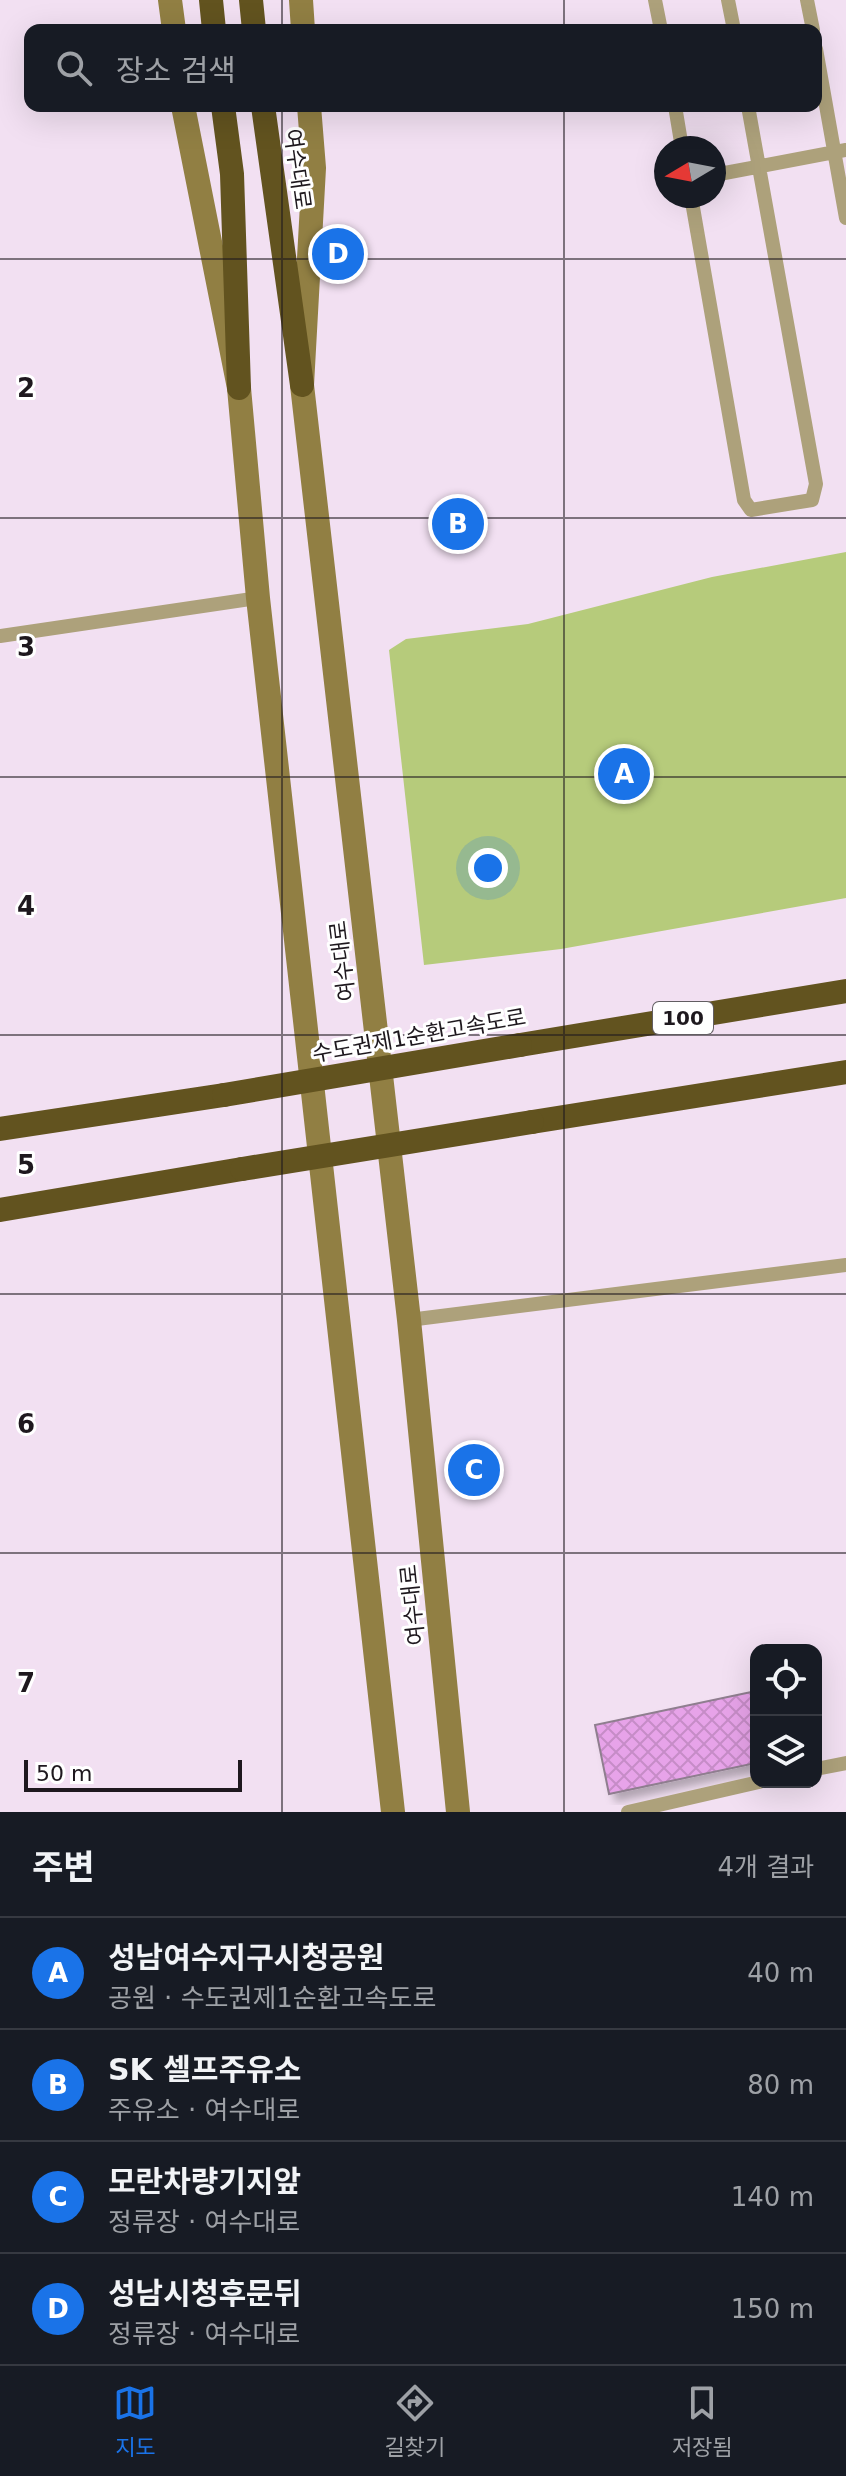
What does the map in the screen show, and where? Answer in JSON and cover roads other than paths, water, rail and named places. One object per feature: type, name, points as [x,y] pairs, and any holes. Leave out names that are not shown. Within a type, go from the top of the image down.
[{"type":"highway","points":[[211,0],[213,24]]},
{"type":"highway","points":[[251,0],[253,24]]},
{"type":"highway","name":"여수대로","points":[[224,112],[232,174],[239,388]]},
{"type":"highway","name":"여수대로","points":[[264,112],[302,385]]},
{"type":"highway","name":"수도권제1순환고속도로","points":[[0,1129],[224,1095],[846,991]]},
{"type":"highway","points":[[0,1210],[846,1072]]},
{"type":"main road","points":[[170,0],[173,24]]},
{"type":"main road","points":[[301,0],[303,24]]},
{"type":"main road","points":[[184,112],[239,388]]},
{"type":"main road","points":[[302,385],[314,168],[309,112]]},
{"type":"main road","name":"여수대로","points":[[302,385],[409,1320],[458,1812]]},
{"type":"main road","name":"여수대로","points":[[239,388],[258,598],[393,1812]]},
{"type":"lane","points":[[655,0],[660,24]]},
{"type":"lane","points":[[728,0],[733,24]]},
{"type":"lane","points":[[807,0],[812,24]]},
{"type":"lane","points":[[822,75],[840,152],[846,218]]},
{"type":"lane","points":[[676,112],[680,136]]},
{"type":"lane","points":[[693,208],[744,500],[751,510],[812,500],[816,484],[749,112]]},
{"type":"lane","points":[[726,173],[840,152]]},
{"type":"lane","points":[[0,636],[258,598]]},
{"type":"lane","points":[[409,1320],[846,1265]]},
{"type":"lane","points":[[822,1768],[846,1763]]},
{"type":"lane","points":[[628,1812],[750,1784]]},
{"type":"place","name":"성남시청후문뒤","points":[[338,254]]},
{"type":"place","name":"SK 셀프주유소","points":[[458,524]]},
{"type":"place","name":"성남여수지구시청공원","points":[[624,774]]},
{"type":"place","name":"모란차량기지앞","points":[[474,1470]]}]
